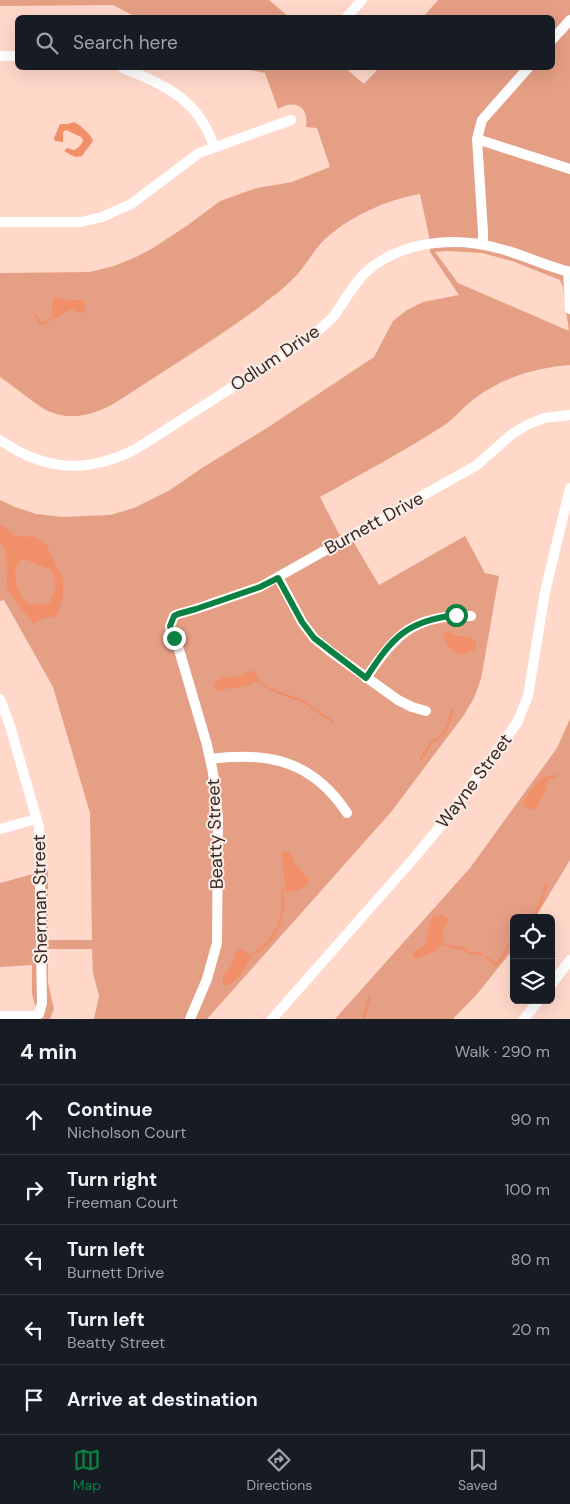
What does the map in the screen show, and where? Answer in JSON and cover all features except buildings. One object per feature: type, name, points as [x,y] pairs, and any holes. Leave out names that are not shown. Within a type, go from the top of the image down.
[{"type":"street","points":[[348,15],[358,1]]},
{"type":"street","points":[[555,37],[570,20]]},
{"type":"street","points":[[0,56],[15,56]]},
{"type":"street","points":[[127,70],[174,92],[188,102],[205,124],[214,147]]},
{"type":"street","points":[[483,245],[484,232],[477,139],[482,120],[526,70]]},
{"type":"street","points":[[0,222],[81,222],[102,218],[131,204],[193,157],[214,147],[291,120]]},
{"type":"street","points":[[477,139],[570,169]]},
{"type":"street","name":"Odlum Drive","points":[[0,440],[32,458],[64,466],[84,466],[119,458],[136,450],[309,338],[332,317],[367,271],[397,252],[413,247],[436,243],[483,245],[569,271]]},
{"type":"street","points":[[569,271],[570,309]]},
{"type":"street","name":"Burnett Drive","points":[[172,620],[178,614],[260,587],[278,578],[477,465],[512,434],[527,425],[544,418],[570,415]]},
{"type":"street","name":"Wayne Street","points":[[272,1019],[440,827],[517,723],[528,696],[545,592],[570,488]]},
{"type":"street","points":[[278,578],[302,622],[314,638],[398,700],[426,711]]},
{"type":"street","points":[[366,678],[388,646],[413,626],[442,617],[471,616]]},
{"type":"street","name":"Beatty Street","points":[[172,620],[171,632],[176,643],[210,759],[218,818],[217,943],[207,979],[190,1019]]},
{"type":"street","name":"Sherman Street","points":[[0,699],[10,726],[40,835],[42,1004],[40,1014],[29,1017],[0,1016]]},
{"type":"street","points":[[210,759],[249,755],[266,757],[296,766],[320,782],[340,802],[346,812]]},
{"type":"street","points":[[0,829],[36,819]]},
{"type":"street","points":[[555,979],[570,960]]},
{"type":"street","points":[[524,1019],[536,1004]]},
{"type":"shaded area","points":[[0,0],[269,0],[287,15],[132,15],[113,5],[0,6]]},
{"type":"shaded area","points":[[438,0],[570,0],[570,365],[532,371],[496,385],[474,399],[443,426],[320,497],[339,534],[354,543],[379,585],[465,536],[485,573],[499,576],[481,679],[474,698],[464,715],[391,812],[207,1019],[94,1019],[99,996],[93,973],[92,949],[48,949],[48,983],[54,1009],[50,1019],[39,1019],[32,994],[32,965],[0,967],[0,883],[48,870],[48,940],[92,940],[90,813],[53,687],[4,600],[0,601],[0,500],[36,514],[63,517],[110,515],[134,508],[170,490],[374,357],[393,321],[407,310],[423,302],[459,295],[430,252],[429,236],[420,194],[394,200],[357,216],[334,231],[321,243],[301,270],[286,285],[258,308],[206,344],[110,406],[93,413],[66,416],[42,408],[0,377],[0,273],[90,272],[114,266],[153,248],[220,201],[257,188],[292,182],[330,167],[317,128],[306,127],[303,109],[300,106],[290,105],[278,109],[265,73],[251,70],[347,70],[364,84],[377,70],[555,70],[555,15],[425,15]],"holes":[[[435,252],[482,253],[512,261],[560,280],[563,287],[569,331],[458,283]]]},
{"type":"shaded area","points":[[74,122],[85,130],[93,141],[82,156],[75,157],[64,151],[67,148],[74,150],[79,147],[83,140],[81,137],[66,130],[63,132],[63,142],[55,141],[54,138],[60,124]]},
{"type":"shaded area","points":[[55,297],[71,301],[82,299],[86,305],[83,313],[71,309],[56,318],[53,317],[52,304]]},
{"type":"shaded area","points":[[0,526],[3,526],[15,536],[35,537],[46,544],[63,580],[63,596],[58,613],[54,617],[44,618],[33,624],[7,589],[6,550],[0,543]],"holes":[[[25,559],[51,570],[56,588],[50,602],[38,605],[27,602],[17,586],[15,573],[17,566]]]},
{"type":"shaded area","points":[[448,631],[455,635],[473,639],[476,641],[476,647],[464,655],[456,653],[448,646],[443,635]]},
{"type":"shaded area","points":[[246,671],[253,671],[258,676],[257,680],[241,687],[217,690],[214,687],[221,677],[237,677]]},
{"type":"shaded area","points":[[570,719],[570,860],[537,914],[510,914],[510,953],[478,993],[453,1019],[335,1019],[470,868],[557,748]]},
{"type":"shaded area","points":[[544,776],[548,781],[546,790],[536,808],[528,810],[523,803]]},
{"type":"shaded area","points":[[290,852],[295,864],[309,879],[303,888],[286,892],[282,853]]},
{"type":"shaded area","points":[[433,916],[445,916],[448,920],[443,928],[444,936],[441,945],[429,953],[414,958],[412,955],[416,949],[421,949],[426,942]]},
{"type":"shaded area","points":[[237,950],[246,952],[251,959],[238,978],[226,986],[223,984],[223,978],[233,962]]},
{"type":"waterway","points":[[35,315],[41,324],[53,317]]},
{"type":"waterway","points":[[257,680],[270,689],[304,702],[332,721]]},
{"type":"waterway","points":[[421,759],[430,744],[445,732],[452,711]]},
{"type":"waterway","points":[[547,778],[557,776]]},
{"type":"waterway","points":[[535,914],[543,897],[546,884]]},
{"type":"waterway","points":[[249,956],[265,945],[276,930],[282,913],[282,893],[286,889]]},
{"type":"waterway","points":[[442,943],[464,949],[470,953],[482,954]]},
{"type":"waterway","points":[[486,957],[496,965],[510,943]]},
{"type":"waterway","points":[[363,1019],[369,998]]},
{"type":"route","points":[[174,638],[170,626],[174,616],[260,587],[278,578],[302,622],[314,638],[366,678],[381,654],[403,632],[432,619],[456,615]]}]
